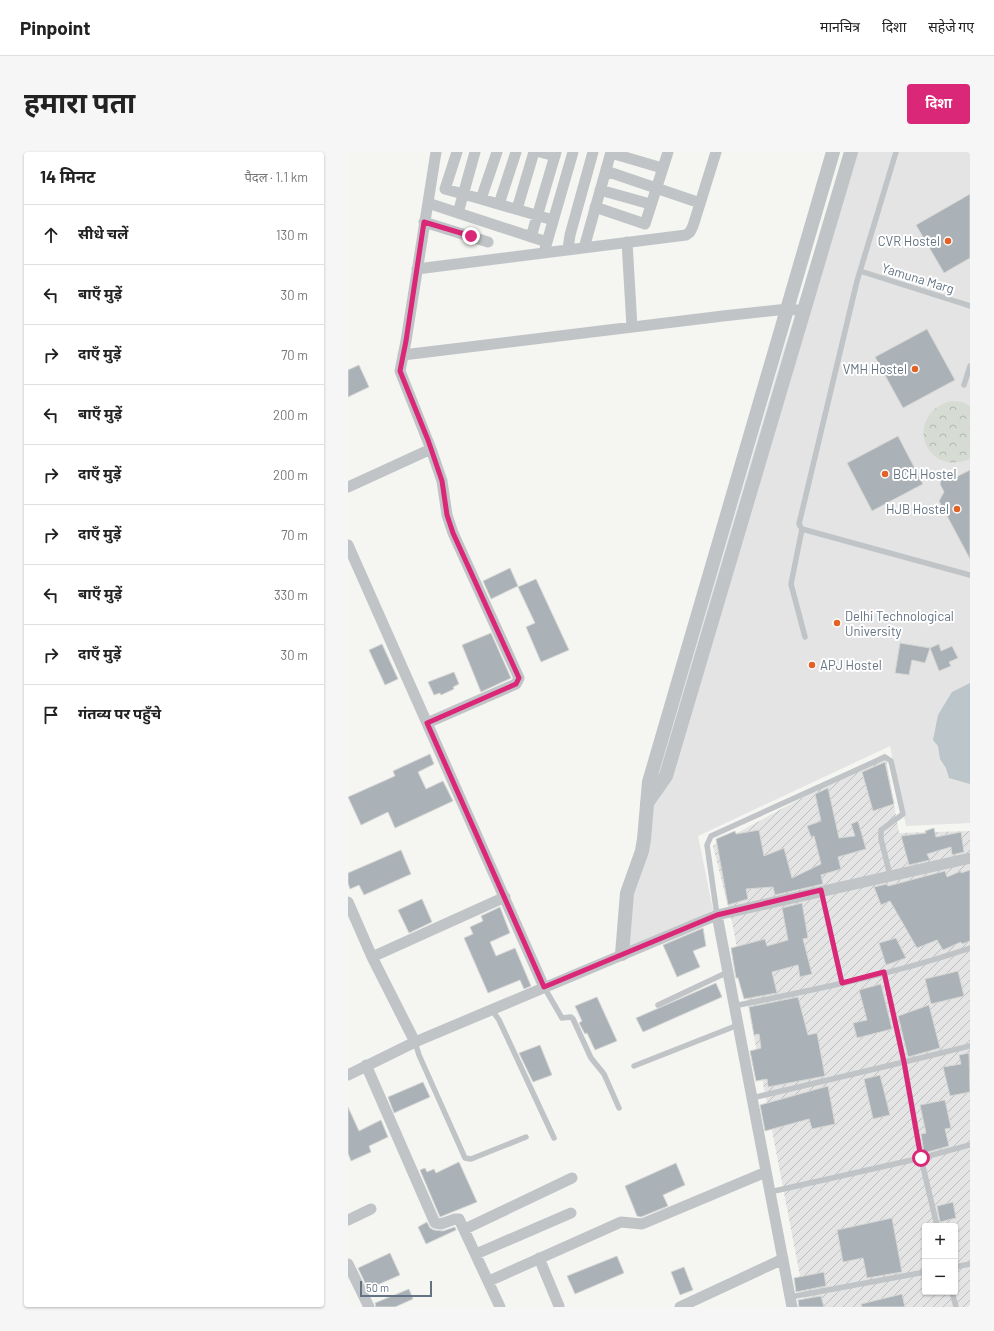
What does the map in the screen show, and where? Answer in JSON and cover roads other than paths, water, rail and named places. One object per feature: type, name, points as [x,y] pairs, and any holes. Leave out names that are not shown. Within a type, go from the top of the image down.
[{"type":"street","points":[[427,723],[516,684],[519,678],[453,533],[447,515],[442,481],[400,371],[436,152]]},
{"type":"street","points":[[445,189],[457,152]]},
{"type":"street","points":[[458,213],[475,152]]},
{"type":"street","points":[[481,199],[497,152]]},
{"type":"street","points":[[499,204],[516,152]]},
{"type":"street","points":[[517,209],[534,152]]},
{"type":"street","points":[[531,237],[536,215],[556,154],[540,152]]},
{"type":"street","points":[[546,247],[573,152]]},
{"type":"street","points":[[568,249],[570,235],[593,152]]},
{"type":"street","points":[[584,248],[611,152],[662,168]]},
{"type":"street","points":[[650,240],[645,224],[655,187],[668,152]]},
{"type":"street","points":[[417,269],[546,247],[568,249],[584,248],[682,236],[690,232],[716,152]]},
{"type":"street","points":[[622,954],[627,893],[642,851],[649,782],[833,152]]},
{"type":"street","points":[[647,803],[666,776],[851,152]]},
{"type":"street","points":[[606,171],[700,202]]},
{"type":"street","points":[[431,183],[462,195],[553,220]]},
{"type":"street","points":[[600,190],[650,204]]},
{"type":"street","points":[[428,203],[531,237],[546,247]]},
{"type":"street","points":[[596,207],[645,224]]},
{"type":"street","points":[[424,222],[488,242]]},
{"type":"street","points":[[628,242],[632,327]]},
{"type":"street","points":[[403,355],[788,309],[805,311]]},
{"type":"street","points":[[348,487],[431,450]]},
{"type":"street","points":[[348,545],[544,987]]},
{"type":"street","points":[[348,1075],[415,1042],[717,915],[821,890],[970,858]]},
{"type":"street","points":[[372,957],[505,897]]},
{"type":"street","points":[[348,902],[372,957],[415,1042]]},
{"type":"street","points":[[717,915],[791,1302]]},
{"type":"street","points":[[366,1065],[436,1223],[441,1224],[457,1218],[465,1229],[500,1307]]},
{"type":"street","points":[[489,1281],[621,1222],[642,1224],[766,1172]]},
{"type":"street","points":[[465,1229],[572,1178]]},
{"type":"street","points":[[348,1220],[371,1209]]},
{"type":"street","points":[[476,1254],[571,1213]]},
{"type":"street","points":[[539,1258],[559,1306]]},
{"type":"street","points":[[680,1307],[783,1259]]},
{"type":"street","points":[[348,1264],[367,1307]]},
{"type":"lane","points":[[805,637],[791,584],[802,529],[799,522],[860,271],[896,152]]},
{"type":"lane","name":"Yamuna Marg","points":[[860,271],[970,306]]},
{"type":"lane","points":[[964,385],[970,366]]},
{"type":"lane","points":[[802,529],[970,576]]},
{"type":"lane","points":[[717,915],[707,845],[711,836],[885,756],[891,761],[902,814],[880,830],[890,875]]},
{"type":"lane","points":[[821,890],[842,983]]},
{"type":"lane","points":[[734,1006],[842,983],[970,948]]},
{"type":"lane","points":[[658,1005],[728,972]]},
{"type":"lane","points":[[884,972],[904,1062],[921,1158],[936,1223]]},
{"type":"lane","points":[[544,987],[562,1018],[571,1017],[573,1019],[591,1058],[604,1074],[620,1108]]},
{"type":"lane","points":[[492,1010],[554,1138]]},
{"type":"lane","points":[[634,1066],[738,1026]]},
{"type":"lane","points":[[415,1042],[419,1055],[465,1158],[471,1159],[526,1137]]},
{"type":"lane","points":[[752,1098],[970,1046]]},
{"type":"lane","points":[[770,1192],[921,1158],[970,1145]]},
{"type":"lane","points":[[958,1266],[970,1264]]},
{"type":"lane","points":[[791,1302],[922,1273]]},
{"type":"lane","points":[[953,1295],[956,1307]]},
{"type":"place","name":"CVR Hostel","points":[[948,241]]},
{"type":"place","name":"VMH Hostel","points":[[915,369]]},
{"type":"place","name":"BCH Hostel","points":[[885,474]]},
{"type":"place","name":"HJB Hostel","points":[[957,509]]},
{"type":"place","name":"Delhi Technological University","points":[[837,623]]},
{"type":"place","name":"APJ Hostel","points":[[812,665]]}]
